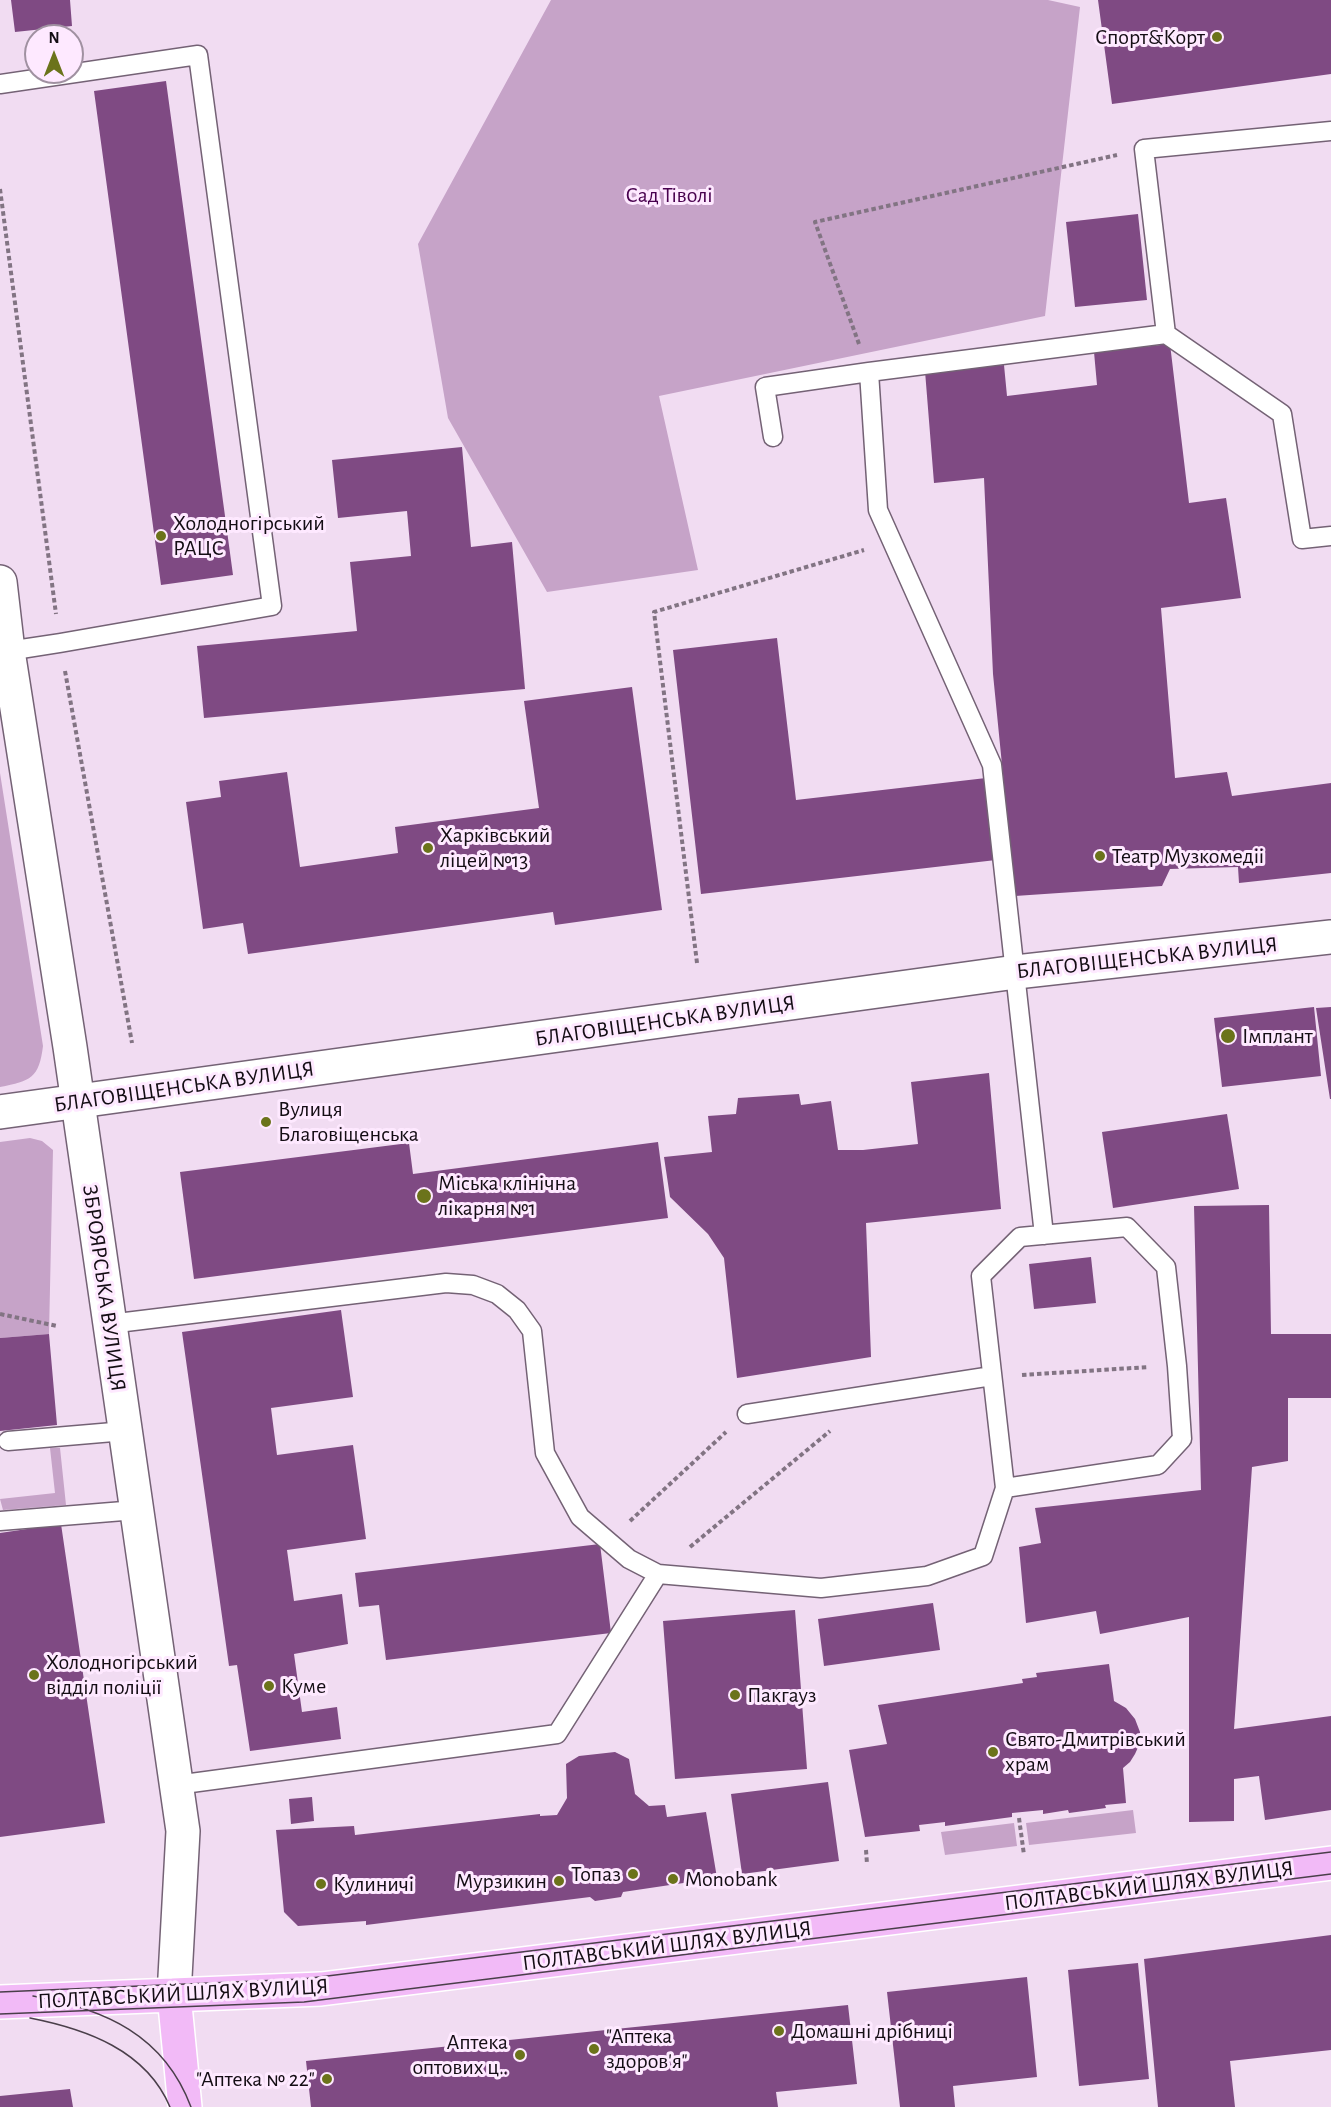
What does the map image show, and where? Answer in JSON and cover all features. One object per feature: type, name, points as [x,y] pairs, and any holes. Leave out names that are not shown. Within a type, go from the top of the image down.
[{"type":"main road","name":"ПОЛТАВСЬКИЙ ШЛЯХ ВУЛИЦЯ","points":[[0,2002],[321,1989],[1331,1863]]},
{"type":"main road","points":[[174,1995],[185,2107]]},
{"type":"street","name":"ЗБРОЯРСЬКА ВУЛИЦЯ","points":[[0,582],[8,651],[77,1101],[183,1831],[174,1995]]},
{"type":"street","name":"БЛАГОВІЩЕНСЬКА ВУЛИЦЯ","points":[[0,1112],[1016,972],[1331,938]]},
{"type":"lane","points":[[0,84],[198,55],[273,606],[60,644],[8,651]]},
{"type":"lane","points":[[1166,334],[1144,149],[1331,131]]},
{"type":"lane","points":[[773,437],[765,387],[1166,334],[1282,414],[1302,539],[1331,536]]},
{"type":"lane","points":[[869,372],[878,510],[992,765],[1044,1235]]},
{"type":"lane","points":[[110,1324],[446,1283],[472,1285],[497,1294],[518,1310],[532,1331],[545,1453],[580,1518],[629,1559],[658,1574],[821,1588],[927,1576],[983,1556],[1005,1488],[981,1276],[1020,1237],[1127,1227],[1166,1267],[1182,1439],[1158,1465],[1005,1488]]},
{"type":"lane","points":[[747,1414],[992,1376]]},
{"type":"lane","points":[[8,1441],[125,1431]]},
{"type":"lane","points":[[0,1521],[136,1510]]},
{"type":"lane","points":[[176,1785],[557,1734],[658,1574]]},
{"type":"path","points":[[869,372],[815,222],[1144,149]]},
{"type":"path","points":[[697,963],[654,612],[892,542]]},
{"type":"path","points":[[0,1314],[57,1326]]},
{"type":"path","points":[[992,1376],[1177,1366]]},
{"type":"path","points":[[658,1574],[874,1394]]},
{"type":"path","points":[[607,1541],[747,1414]]},
{"type":"path","points":[[1019,1818],[1024,1855]]},
{"type":"path","points":[[866,1850],[867,1864]]},
{"type":"green space","name":"Сад Тіволі","points":[[551,0],[1048,0],[1080,7],[1045,316],[659,396],[698,570],[547,592],[448,418],[418,244]]},
{"type":"green space","points":[[0,773],[43,1046],[39,1065],[32,1076],[19,1083],[0,1087]]},
{"type":"green space","points":[[30,1138],[42,1141],[53,1150],[49,1334],[0,1338],[0,1142]]},
{"type":"green space","points":[[50,1448],[60,1448],[66,1505],[3,1510],[0,1499],[55,1493]]},
{"type":"green space","points":[[1133,1810],[1136,1833],[1029,1845],[1026,1823]]},
{"type":"green space","points":[[1014,1823],[1017,1846],[945,1855],[941,1832]]},
{"type":"building","points":[[11,0],[70,0],[72,24],[24,24],[24,31],[15,32]]},
{"type":"building","name":"Спорт&Корт","points":[[1098,0],[1331,0],[1331,74],[1112,104]]},
{"type":"building","points":[[166,81],[233,575],[161,585],[94,91]]},
{"type":"building","points":[[1138,214],[1147,300],[1075,307],[1066,222]]},
{"type":"building","points":[[1170,344],[1189,503],[1226,498],[1241,598],[1161,608],[1175,778],[1227,772],[1232,796],[1331,783],[1331,873],[1239,883],[1238,867],[1170,869],[1162,886],[1015,896],[993,674],[984,478],[934,483],[925,371],[1004,365],[1007,396],[1097,385],[1094,352]]},
{"type":"building","points":[[462,447],[471,547],[512,542],[525,689],[204,718],[197,646],[357,631],[350,562],[411,556],[407,511],[338,518],[332,460]]},
{"type":"building","points":[[777,638],[796,800],[986,778],[996,860],[701,894],[673,650]]},
{"type":"building","points":[[632,687],[662,910],[555,925],[553,912],[248,954],[243,923],[203,929],[186,802],[221,797],[219,781],[287,772],[300,867],[398,853],[395,827],[539,808],[524,701]]},
{"type":"building","points":[[1314,1007],[1321,1076],[1222,1087],[1214,1018]]},
{"type":"building","points":[[1331,1007],[1331,1099],[1330,1099],[1316,1008]]},
{"type":"building","points":[[989,1073],[1001,1209],[866,1223],[871,1357],[737,1378],[724,1258],[708,1234],[670,1197],[664,1157],[712,1152],[708,1116],[736,1114],[738,1098],[799,1094],[801,1105],[831,1101],[838,1150],[863,1150],[918,1144],[911,1082]]},
{"type":"building","points":[[1227,1114],[1239,1189],[1113,1208],[1102,1132]]},
{"type":"building","name":"Міська клінічна лікарня №1","points":[[658,1142],[668,1218],[194,1279],[180,1172],[409,1143],[413,1174]]},
{"type":"building","points":[[1269,1205],[1271,1334],[1331,1334],[1331,1398],[1288,1398],[1288,1461],[1252,1467],[1234,1729],[1331,1716],[1331,1810],[1265,1820],[1259,1776],[1234,1779],[1234,1821],[1189,1822],[1189,1617],[1100,1634],[1096,1611],[1026,1623],[1019,1547],[1041,1543],[1035,1508],[1201,1490],[1194,1206]]},
{"type":"building","points":[[1091,1257],[1096,1303],[1034,1309],[1029,1264]]},
{"type":"building","points":[[341,1310],[353,1397],[271,1408],[277,1455],[353,1445],[366,1539],[287,1550],[294,1601],[342,1594],[348,1644],[294,1654],[302,1712],[337,1707],[341,1739],[250,1751],[237,1665],[229,1666],[182,1332]]},
{"type":"building","points":[[49,1334],[57,1425],[0,1431],[0,1338]]},
{"type":"building","points":[[61,1524],[105,1823],[0,1837],[0,1533]]},
{"type":"building","points":[[600,1544],[611,1633],[386,1660],[379,1605],[359,1607],[355,1573]]},
{"type":"building","points":[[933,1603],[940,1650],[824,1666],[818,1619]]},
{"type":"building","name":"Пакгауз","points":[[795,1610],[807,1769],[675,1779],[663,1621]]},
{"type":"building","name":"Свято-Дмитрівський храм","points":[[1109,1664],[1114,1701],[1126,1708],[1135,1719],[1140,1732],[1140,1743],[1135,1754],[1123,1768],[1126,1803],[1069,1813],[1068,1810],[1043,1814],[1043,1810],[1012,1813],[1012,1817],[945,1826],[945,1822],[919,1825],[920,1831],[865,1837],[849,1750],[887,1744],[878,1705],[1023,1683],[1022,1679],[1037,1677],[1036,1673]]},
{"type":"building","points":[[615,1752],[629,1759],[635,1794],[649,1806],[665,1805],[667,1817],[706,1812],[717,1878],[623,1892],[621,1897],[595,1901],[590,1897],[366,1925],[366,1921],[298,1926],[284,1912],[276,1830],[354,1826],[355,1835],[540,1814],[540,1816],[557,1815],[567,1798],[566,1764],[579,1756]]},
{"type":"building","points":[[828,1782],[839,1861],[742,1874],[731,1794]]},
{"type":"building","points":[[312,1797],[314,1821],[291,1824],[289,1799]]},
{"type":"building","points":[[1331,1935],[1331,2050],[1230,2061],[1235,2107],[1158,2107],[1144,1959]]},
{"type":"building","points":[[1138,1963],[1149,2079],[1079,2086],[1068,1970]]},
{"type":"building","points":[[1027,1977],[1037,2077],[953,2086],[955,2107],[900,2107],[887,1992]]},
{"type":"building","points":[[848,2005],[857,2084],[776,2092],[778,2107],[311,2107],[306,2061]]},
{"type":"building","points":[[70,2089],[73,2107],[0,2107],[0,2096]]},
{"type":"tram line","points":[[0,1992],[303,1979],[1331,1852]]},
{"type":"tram line","points":[[0,2014],[304,2002],[1331,1874]]},
{"type":"tram line","points":[[33,1996],[84,2009],[129,2029],[165,2061],[179,2082],[191,2107]]},
{"type":"tram line","points":[[30,2018],[72,2029],[112,2045],[146,2071],[159,2087],[170,2107]]},
{"type":"place","name":"Спорт&Корт","points":[[1217,37]]},
{"type":"place","name":"Холодногірський РАЦС","points":[[161,536]]},
{"type":"place","name":"Харківський ліцей №13","points":[[428,848]]},
{"type":"place","name":"Театр Музкомедіі","points":[[1100,856]]},
{"type":"place","name":"Імплант","points":[[1228,1036]]},
{"type":"place","name":"Вулиця Благовіщенська","points":[[266,1122]]},
{"type":"place","name":"Міська клінічна лікарня №1","points":[[424,1196]]},
{"type":"place","name":"Холодногірський відділ поліції","points":[[34,1675]]},
{"type":"place","name":"Куме","points":[[269,1686]]},
{"type":"place","name":"Пакгауз","points":[[735,1695]]},
{"type":"place","name":"Свято-Дмитрівський храм","points":[[993,1752]]},
{"type":"place","name":"Топаз","points":[[633,1874]]},
{"type":"place","name":"Monobank","points":[[673,1879]]},
{"type":"place","name":"Мурзикин","points":[[559,1881]]},
{"type":"place","name":"Кулиничі","points":[[321,1884]]},
{"type":"place","name":"Домашні дрібниці","points":[[779,2031]]},
{"type":"place","name":"\"Аптека здоров'я\"","points":[[594,2049]]},
{"type":"place","name":"Аптека оптових ц‥","points":[[520,2055]]},
{"type":"place","name":"\"Аптека № 22\"","points":[[327,2079]]}]
